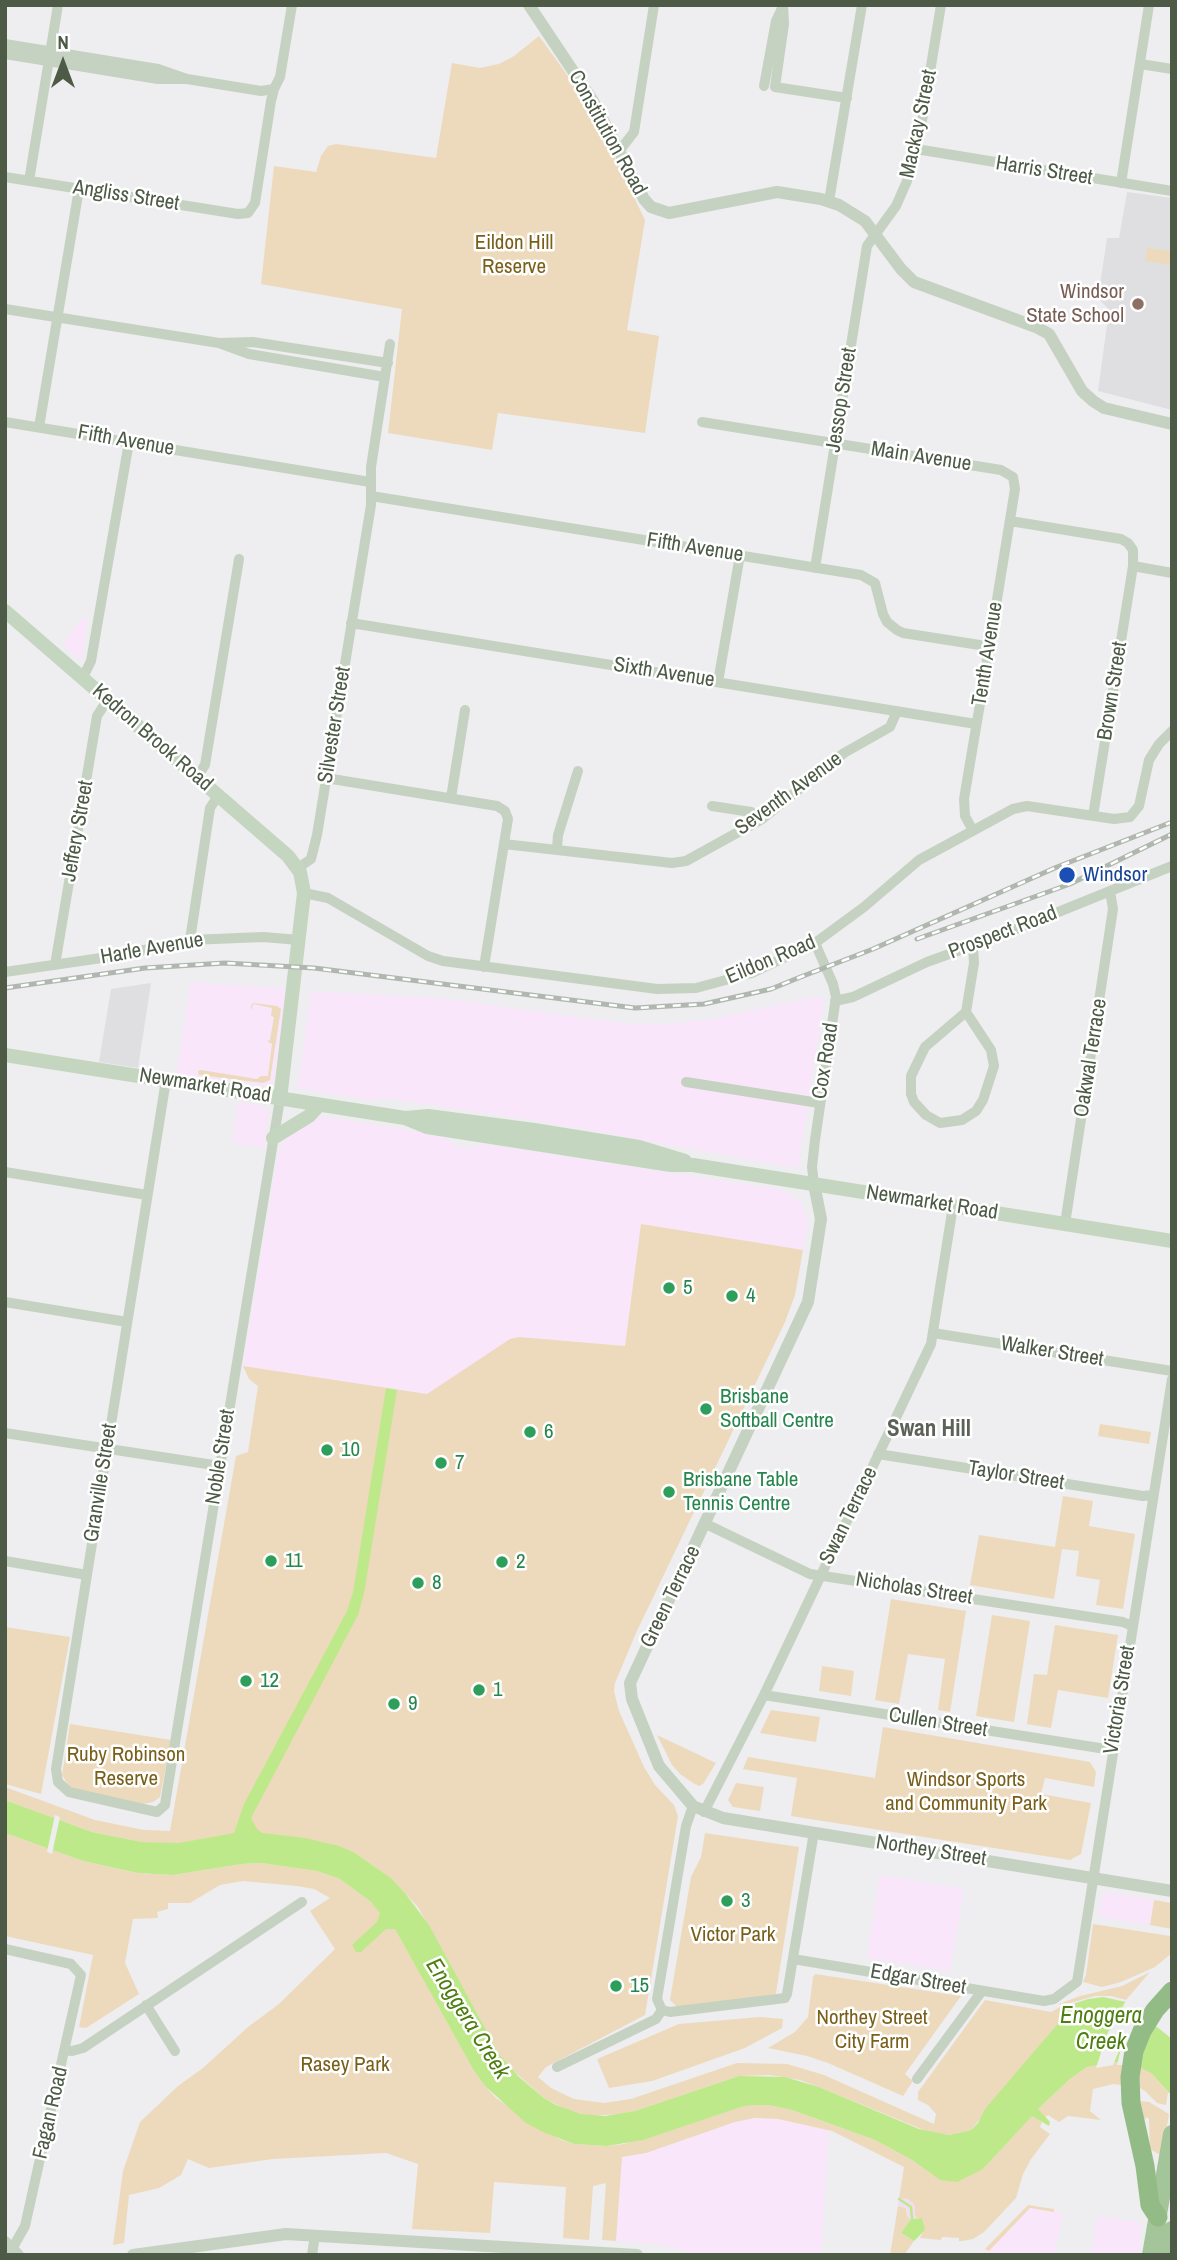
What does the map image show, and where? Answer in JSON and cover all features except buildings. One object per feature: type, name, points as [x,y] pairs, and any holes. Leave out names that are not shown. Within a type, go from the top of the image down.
[{"type":"highway","points":[[1165,2223],[1150,2205],[1130,2089],[1134,2051],[1148,2020],[1172,1992]]},
{"type":"highway","points":[[1167,2255],[1165,2223],[1172,2134]]},
{"type":"highway","points":[[1152,2255],[1165,2223]]},
{"type":"main road","name":"Kedron Brook Road","points":[[8,619],[83,677],[288,856],[298,868]]},
{"type":"main road","points":[[280,1099],[304,893],[298,868]]},
{"type":"main road","name":"Newmarket Road","points":[[5,1055],[405,1118],[439,1129],[671,1165],[693,1165],[1172,1241]]},
{"type":"main road","points":[[273,1138],[309,1115],[319,1105]]},
{"type":"street","points":[[29,181],[58,5]]},
{"type":"street","points":[[5,44],[158,79],[187,79],[264,91],[274,89],[280,77],[292,5]]},
{"type":"street","name":"Constitution Road","points":[[529,5],[593,101],[646,203],[660,212],[676,212],[777,192],[829,201],[860,217],[914,282],[1037,327],[1049,334],[1082,391],[1099,405],[1172,424]]},
{"type":"street","points":[[620,150],[634,132],[654,5]]},
{"type":"street","points":[[829,201],[862,5]]},
{"type":"street","name":"Mackay Street","points":[[876,234],[902,195],[916,149],[941,5]]},
{"type":"street","points":[[1121,183],[1149,5]]},
{"type":"street","points":[[783,7],[776,21],[770,88],[847,98]]},
{"type":"street","points":[[5,54],[50,56]]},
{"type":"street","points":[[1140,64],[1172,69]]},
{"type":"street","name":"Angliss Street","points":[[5,177],[246,214],[255,202],[274,89]]},
{"type":"street","name":"Harris Street","points":[[916,149],[1172,191]]},
{"type":"street","points":[[39,427],[79,189]]},
{"type":"street","name":"Jessop Street","points":[[815,568],[866,249],[876,234]]},
{"type":"street","points":[[5,309],[219,343],[253,342],[387,363]]},
{"type":"street","points":[[219,343],[249,354],[385,377]]},
{"type":"street","name":"Silvester Street","points":[[298,868],[307,863],[313,855],[351,623],[390,344]]},
{"type":"street","name":"Fifth Avenue","points":[[5,422],[370,482]]},
{"type":"street","name":"Main Avenue","points":[[702,422],[1002,470],[1013,477]]},
{"type":"street","points":[[83,677],[91,661],[129,442]]},
{"type":"street","name":"Tenth Avenue","points":[[972,830],[964,807],[987,662],[986,646],[992,630],[1016,484],[1013,477]]},
{"type":"street","name":"Fifth Avenue","points":[[370,496],[861,575],[873,580],[884,618],[900,632],[986,646]]},
{"type":"street","points":[[1010,522],[1121,539],[1133,550],[1133,566],[1172,573]]},
{"type":"street","points":[[718,682],[740,555]]},
{"type":"street","points":[[197,777],[205,763],[239,559]]},
{"type":"street","name":"Brown Street","points":[[1093,816],[1133,566]]},
{"type":"street","name":"Sixth Avenue","points":[[351,623],[976,724]]},
{"type":"street","name":"Jeffery Street","points":[[55,965],[97,716],[107,699]]},
{"type":"street","points":[[451,798],[465,710]]},
{"type":"street","name":"Seventh Avenue","points":[[503,844],[672,863],[687,861],[762,819],[844,753],[890,727],[897,711]]},
{"type":"street","name":"Eildon Road","points":[[304,893],[322,895],[338,903],[436,959],[677,990],[733,979],[780,961],[815,943],[919,860],[1004,813],[1027,806],[1119,819],[1130,817],[1139,806],[1149,760],[1159,744],[1172,731]]},
{"type":"street","points":[[556,849],[578,771]]},
{"type":"street","points":[[326,778],[497,806],[505,811],[508,819],[484,967]]},
{"type":"street","points":[[190,940],[210,808],[218,796]]},
{"type":"street","points":[[712,806],[751,812],[762,819]]},
{"type":"street","name":"Prospect Road","points":[[835,1001],[853,997],[927,962],[1172,866]]},
{"type":"street","name":"Oakwal Terrace","points":[[1065,1224],[1113,909],[1110,891]]},
{"type":"street","name":"Harle Avenue","points":[[5,972],[122,955],[190,940],[263,937],[299,940]]},
{"type":"street","name":"Cox Road","points":[[814,1184],[812,1167],[835,1001],[833,984],[815,943]]},
{"type":"street","points":[[966,1012],[991,1050],[993,1071],[983,1100],[976,1111],[962,1120],[940,1123],[926,1115],[914,1102],[911,1076],[919,1055],[925,1048],[966,1012],[974,964],[973,946]]},
{"type":"street","name":"Granville Street","points":[[156,1812],[79,1795],[64,1789],[58,1782],[56,1769],[166,1080]]},
{"type":"street","points":[[686,1082],[820,1103]]},
{"type":"street","name":"Noble Street","points":[[156,1812],[165,1805],[280,1099]]},
{"type":"street","points":[[5,1172],[148,1195]]},
{"type":"street","name":"Green Terrace","points":[[699,1809],[659,1766],[632,1699],[630,1683],[808,1302],[821,1219],[814,1184]]},
{"type":"street","name":"Swan Terrace","points":[[699,1809],[764,1695],[931,1344],[953,1206]]},
{"type":"street","points":[[5,1303],[127,1322]]},
{"type":"street","name":"Walker Street","points":[[933,1333],[1172,1371]]},
{"type":"street","name":"Victoria Street","points":[[1044,2001],[1054,1998],[1077,1982],[1172,1379]]},
{"type":"street","points":[[5,1433],[220,1466]]},
{"type":"street","name":"Taylor Street","points":[[878,1454],[1143,1496],[1153,1494]]},
{"type":"street","name":"Nicholas Street","points":[[706,1524],[810,1574],[1123,1622],[1132,1626]]},
{"type":"street","points":[[5,1561],[87,1575]]},
{"type":"street","name":"Cullen Street","points":[[764,1695],[1112,1750]]},
{"type":"street","points":[[662,2010],[657,1999],[685,1826],[699,1809]]},
{"type":"street","name":"Northey Street","points":[[699,1809],[723,1818],[1172,1891]]},
{"type":"street","points":[[662,2010],[670,2012],[780,2000],[788,1994],[814,1832]]},
{"type":"street","points":[[65,2050],[83,2048],[302,1902]]},
{"type":"street","name":"Fagan Road","points":[[5,1949],[71,1964],[79,1970],[80,1975],[25,2226],[11,2250]]},
{"type":"street","name":"Edgar Street","points":[[793,1959],[1044,2001]]},
{"type":"street","points":[[917,2080],[982,1991]]},
{"type":"street","points":[[146,2005],[175,2050]]},
{"type":"street","points":[[556,2067],[656,2019],[662,2010]]},
{"type":"street","points":[[133,2255],[193,2251],[277,2235],[315,2235],[637,2255]]},
{"type":"street","points":[[312,2255],[315,2235]]},
{"type":"shaded area","name":"Windsor State School","points":[[1127,192],[1172,198],[1172,410],[1098,391],[1109,310],[1098,298],[1107,238],[1119,238]]},
{"type":"shaded area","points":[[82,618],[87,619],[82,661],[63,644]]},
{"type":"shaded area","points":[[191,982],[286,989],[272,1084],[265,1086],[176,1075]]},
{"type":"shaded area","points":[[151,983],[138,1068],[99,1062],[111,989]]},
{"type":"shaded area","points":[[311,991],[438,998],[623,1023],[670,1024],[713,1019],[814,997],[824,998],[798,1168],[525,1119],[380,1097],[378,1101],[302,1089],[298,1086]]},
{"type":"shaded area","points":[[238,1102],[261,1105],[269,1112],[264,1148],[232,1143]]},
{"type":"shaded area","points":[[325,1117],[447,1136],[453,1146],[472,1149],[483,1144],[783,1190],[801,1202],[808,1221],[803,1250],[641,1224],[625,1346],[519,1337],[510,1339],[427,1394],[243,1366],[278,1153],[286,1136],[312,1118]]},
{"type":"shaded area","points":[[880,1875],[964,1889],[950,1971],[867,1958]]},
{"type":"shaded area","points":[[1103,1892],[1154,1900],[1150,1925],[1099,1917]]},
{"type":"shaded area","points":[[747,2118],[777,2119],[829,2130],[821,2255],[696,2255],[661,2244],[616,2241],[622,2157],[646,2153]]},
{"type":"shaded area","points":[[1028,2205],[1062,2213],[1055,2255],[984,2255],[985,2249]]},
{"type":"shaded area","points":[[1097,2216],[1140,2223],[1140,2255],[1091,2255]]},
{"type":"green space","name":"Eildon Hill Reserve","points":[[539,36],[591,108],[645,220],[627,330],[659,336],[645,433],[498,413],[492,450],[388,433],[402,309],[261,284],[274,166],[316,172],[321,156],[328,146],[336,144],[436,158],[452,63],[480,68],[499,64]]},
{"type":"green space","points":[[1147,248],[1172,251],[1172,265],[1145,261]]},
{"type":"green space","points":[[253,1003],[281,1009],[270,1080],[263,1083],[199,1075],[198,1071],[201,1070],[257,1079],[268,1076],[272,1044],[267,1041],[270,1040],[274,1017],[271,1016],[272,1008],[253,1004],[251,1011]]},
{"type":"green space","points":[[641,1224],[803,1250],[795,1295],[785,1322],[636,1633],[615,1683],[614,1691],[619,1711],[644,1767],[655,1785],[674,1805],[678,1816],[645,2015],[546,2067],[538,2077],[551,2088],[574,2099],[604,2103],[631,2099],[737,2063],[787,2064],[824,2075],[934,2124],[936,2114],[928,2105],[918,2100],[918,2092],[985,2000],[1051,2012],[1062,2006],[1059,2004],[1122,1986],[1150,1972],[1126,2000],[1095,1996],[1063,2005],[1065,2012],[1061,2020],[971,2130],[949,2135],[931,2133],[800,2080],[770,2075],[739,2076],[619,2114],[591,2116],[569,2111],[544,2098],[508,2066],[418,1907],[391,1878],[355,1853],[142,1842],[92,1832],[5,1800],[5,1787],[95,1820],[144,1830],[170,1831],[236,1456],[248,1452],[258,1386],[249,1379],[243,1366],[427,1394],[510,1339],[519,1337],[625,1346]]},
{"type":"green space","points":[[1100,1424],[1151,1432],[1149,1444],[1098,1436]]},
{"type":"green space","points":[[1063,1496],[1093,1501],[1089,1526],[1135,1534],[1123,1609],[1096,1605],[1100,1580],[1076,1576],[1079,1551],[1062,1549],[1054,1599],[970,1585],[979,1535],[1055,1547]]},
{"type":"green space","points":[[891,1599],[966,1611],[950,1712],[938,1710],[945,1659],[908,1654],[899,1704],[875,1700]]},
{"type":"green space","points":[[992,1615],[1030,1621],[1014,1722],[976,1716]]},
{"type":"green space","points":[[1055,1625],[1118,1635],[1108,1698],[1058,1690],[1051,1728],[1027,1724],[1034,1674],[1047,1675]]},
{"type":"green space","points":[[5,1627],[70,1637],[41,1794],[5,1784]]},
{"type":"green space","points":[[822,1666],[854,1671],[851,1696],[819,1691]]},
{"type":"green space","points":[[771,1710],[820,1717],[816,1742],[760,1733]]},
{"type":"green space","name":"Ruby Robinson Reserve","points":[[70,1724],[171,1740],[160,1797],[143,1804],[70,1788],[62,1775]]},
{"type":"green space","name":"Windsor Sports and Community Park","points":[[883,1727],[1090,1762],[1096,1772],[1094,1787],[1045,1778],[1041,1794],[1091,1803],[1081,1854],[1070,1860],[791,1816],[797,1778],[743,1769],[748,1757],[875,1778]]},
{"type":"green space","points":[[657,1735],[716,1763],[703,1784],[699,1786],[680,1774],[672,1765]]},
{"type":"green space","points":[[736,1783],[764,1787],[760,1811],[733,1807],[728,1800]]},
{"type":"green space","name":"Rasey Park","points":[[5,1833],[83,1861],[138,1873],[173,1875],[261,1863],[317,1871],[340,1879],[371,1902],[393,1925],[474,2071],[485,2086],[497,2099],[559,2139],[574,2144],[624,2144],[744,2106],[768,2105],[792,2110],[875,2140],[933,2175],[983,2169],[1032,2115],[1042,2122],[1040,2127],[1050,2134],[1023,2174],[1016,2198],[984,2232],[973,2239],[962,2241],[959,2241],[959,2238],[920,2238],[924,2230],[922,2218],[914,2218],[916,2217],[908,2199],[899,2199],[904,2167],[832,2131],[778,2119],[755,2118],[735,2122],[646,2153],[622,2157],[616,2241],[602,2240],[606,2183],[593,2186],[589,2240],[563,2238],[566,2187],[494,2182],[490,2233],[412,2229],[418,2164],[386,2153],[273,2159],[209,2168],[188,2159],[181,2175],[159,2188],[129,2195],[124,2243],[113,2245],[123,2171],[140,2122],[178,2086],[279,2004],[335,1949],[310,1911],[330,1898],[314,1889],[243,1881],[220,1885],[190,1903],[168,1903],[168,1909],[157,1912],[158,1918],[133,1919],[125,1963],[139,1994],[86,2028],[79,2027],[93,1955],[5,1936]]},
{"type":"green space","name":"Victor Park","points":[[705,1833],[799,1847],[776,1993],[772,1998],[677,2007],[670,2000],[691,1877],[701,1857]]},
{"type":"green space","points":[[1154,1900],[1172,1903],[1172,1929],[1150,1925]]},
{"type":"green space","points":[[1093,1924],[1170,1936],[1172,1930],[1172,1953],[1155,1967],[1121,1982],[1102,1987],[1083,1982]]},
{"type":"green space","name":"Northey Street City Farm","points":[[815,1974],[961,1996],[905,2074],[913,2081],[903,2096],[828,2063],[768,2048],[795,2032],[808,2017]]},
{"type":"green space","points":[[760,2017],[783,2019],[782,2028],[745,2048],[652,2081],[609,2088],[597,2059],[679,2024]]},
{"type":"green space","points":[[1122,2062],[1143,2067],[1151,2073],[1168,2092],[1166,2105],[1157,2103],[1138,2087],[1113,2084],[1093,2089],[1090,2111],[1101,2120],[1068,2116],[1059,2122],[1048,2115],[1044,2118],[1038,2109],[1087,2067],[1098,2063]]},
{"type":"green space","points":[[1140,2101],[1149,2102],[1169,2114],[1162,2156],[1150,2149],[1149,2119],[1147,2117],[1144,2120]]},
{"type":"green space","points":[[1028,2205],[1054,2209],[1054,2212],[1030,2208],[989,2251],[985,2249]]},
{"type":"green space","points":[[898,2206],[906,2208],[907,2216],[911,2219],[901,2233],[914,2241],[904,2255],[890,2255]]},
{"type":"sand","points":[[905,2198],[915,2206],[915,2218],[908,2218],[907,2208],[898,2206],[899,2199]]},
{"type":"water","name":"Enoggera Creek","points":[[386,1388],[397,1390],[364,1594],[358,1615],[251,1818],[262,1833],[305,1838],[339,1846],[355,1853],[391,1878],[429,1925],[499,2054],[519,2077],[556,2105],[581,2114],[605,2116],[635,2111],[739,2076],[785,2077],[819,2087],[919,2129],[949,2135],[971,2130],[978,2123],[985,2109],[1061,2020],[1064,2007],[1103,1997],[1126,2002],[1172,2039],[1172,2096],[1151,2073],[1132,2063],[1111,2062],[1087,2067],[1038,2109],[1050,2122],[1049,2126],[1032,2116],[983,2169],[957,2182],[940,2180],[912,2160],[875,2140],[792,2110],[768,2105],[744,2106],[643,2140],[607,2146],[574,2144],[526,2123],[485,2086],[395,1929],[386,1929],[361,1952],[356,1952],[352,1945],[377,1922],[380,1913],[371,1902],[340,1879],[317,1871],[261,1863],[173,1875],[138,1873],[83,1861],[5,1833],[5,1800],[92,1832],[142,1842],[179,1843],[234,1833],[244,1804],[347,1611],[353,1592]]},
{"type":"water","points":[[922,2218],[925,2230],[914,2241],[901,2233],[911,2219]]},
{"type":"pier","points":[[55,1815],[60,1817],[52,1854],[47,1852]]},
{"type":"pier","points":[[1127,1999],[1144,2012],[1123,2065],[1117,2065],[1122,2044],[1113,2065],[1096,2068],[1107,2034]]},
{"type":"waterway","points":[[899,2199],[911,2207],[912,2218]]},
{"type":"railway","points":[[5,988],[145,968],[225,963],[314,968],[635,1008],[704,1004],[771,989],[873,949],[1057,867],[1172,822]]},
{"type":"railway","points":[[917,939],[1070,884],[1172,834]]},
{"type":"place","name":"Windsor State School","points":[[1138,304]]},
{"type":"place","name":"Windsor","points":[[1067,875]]},
{"type":"place","name":"5","points":[[669,1288]]},
{"type":"place","name":"4","points":[[732,1296]]},
{"type":"place","name":"Brisbane Softball Centre","points":[[706,1409]]},
{"type":"place","name":"6","points":[[530,1432]]},
{"type":"place","name":"10","points":[[327,1450]]},
{"type":"place","name":"7","points":[[441,1463]]},
{"type":"place","name":"Brisbane Table Tennis Centre","points":[[669,1492]]},
{"type":"place","name":"11","points":[[271,1561]]},
{"type":"place","name":"2","points":[[502,1562]]},
{"type":"place","name":"8","points":[[418,1583]]},
{"type":"place","name":"12","points":[[246,1681]]},
{"type":"place","name":"1","points":[[479,1690]]},
{"type":"place","name":"9","points":[[394,1704]]},
{"type":"place","name":"3","points":[[727,1901]]},
{"type":"place","name":"15","points":[[616,1986]]},
{"type":"district","name":"Swan Hill","points":[[929,1430]]}]
